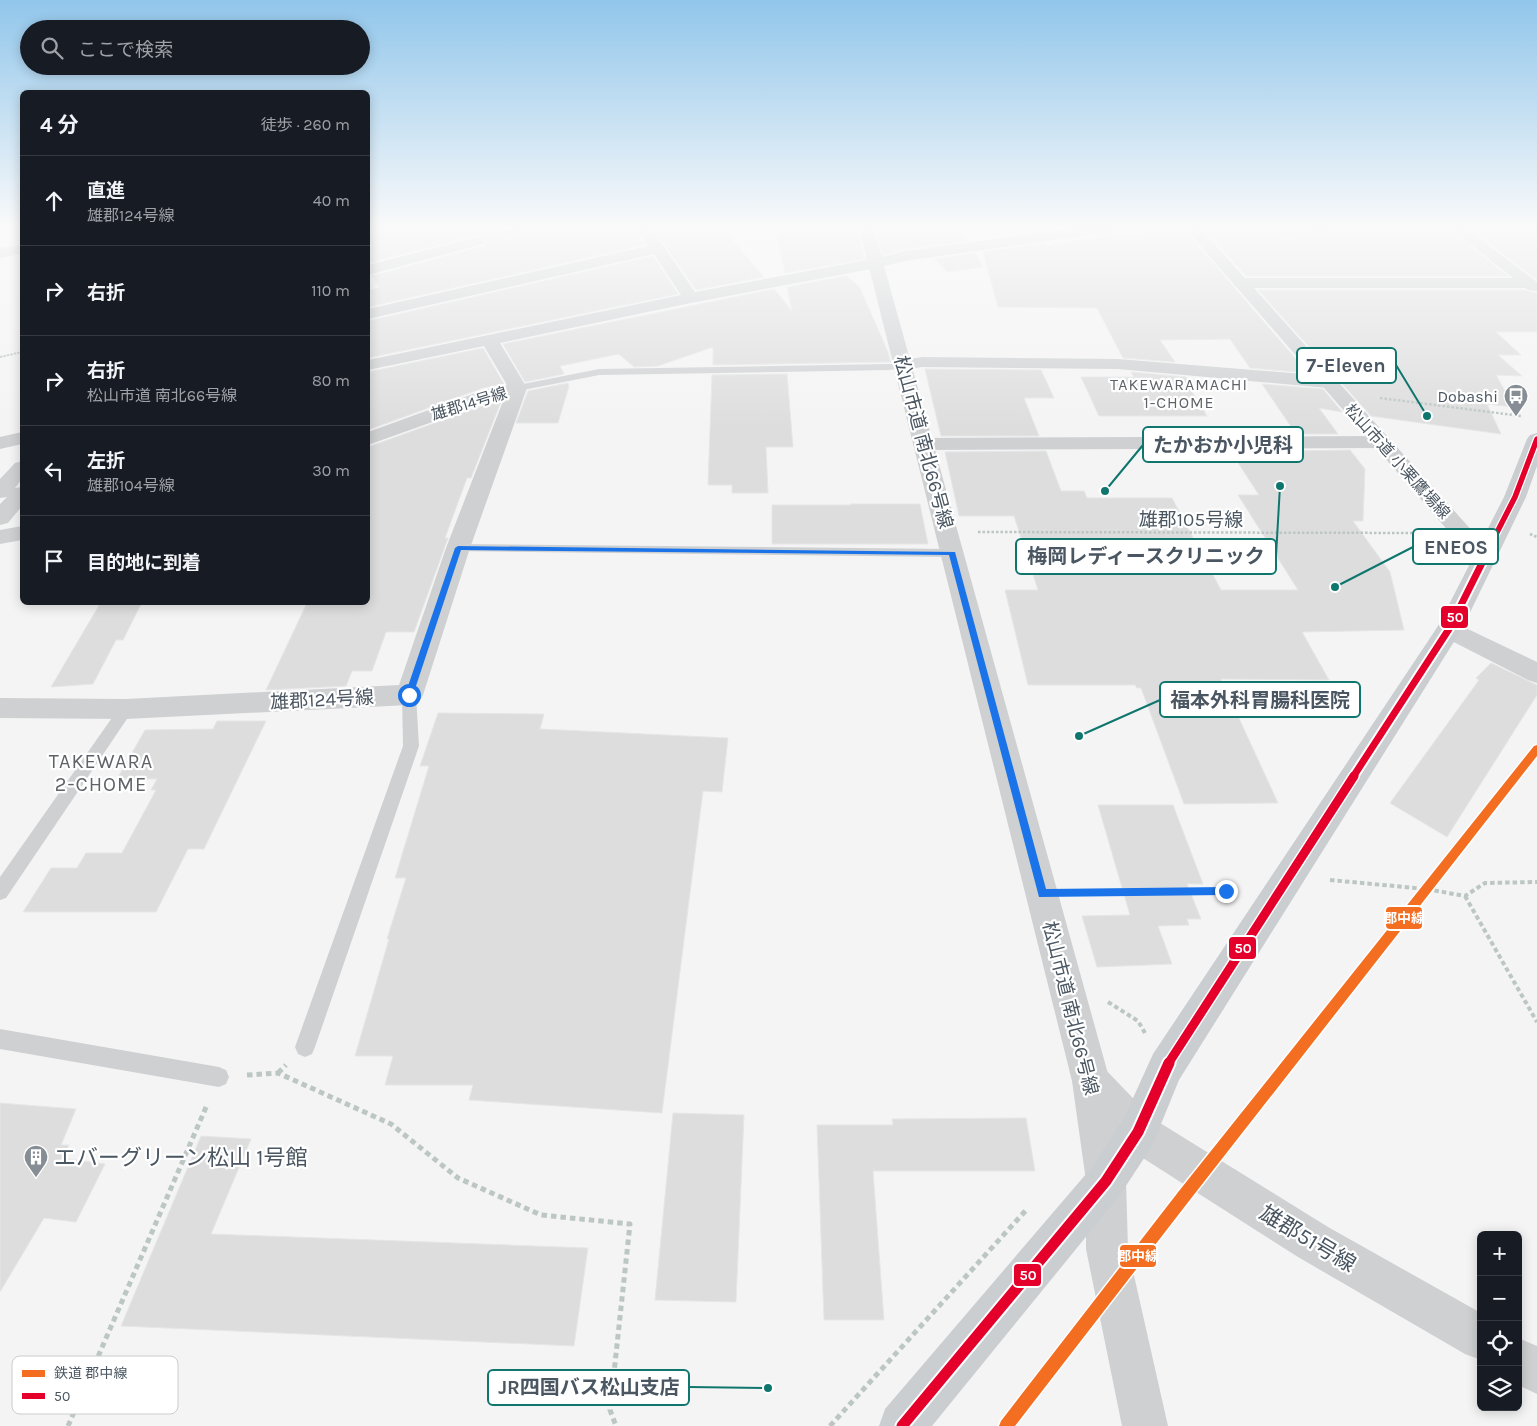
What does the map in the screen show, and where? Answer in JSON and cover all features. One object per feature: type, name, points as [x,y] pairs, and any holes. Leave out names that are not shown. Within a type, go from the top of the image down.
[{"type":"main road","points":[[902,1426],[1106,1180],[1138,1132],[1166,1067],[1449,629],[1515,497],[1529,428]]},
{"type":"street","points":[[370,314],[453,295]]},
{"type":"street","points":[[689,295],[691,298]]},
{"type":"street","points":[[370,365],[709,295]]},
{"type":"street","name":"松山市道 南北66号線","points":[[885,295],[1091,1081],[1106,1180],[1107,1249],[1145,1426]]},
{"type":"street","name":"松山市道 小栗鷹場線","points":[[1250,295],[1485,559]]},
{"type":"street","name":"雄郡14号線","points":[[370,437],[491,394],[518,388],[489,340]]},
{"type":"street","points":[[904,365],[922,362],[1118,364],[1328,382]]},
{"type":"street","points":[[409,695],[458,548],[518,388]]},
{"type":"street","points":[[0,443],[20,438]]},
{"type":"street","points":[[923,444],[1382,442]]},
{"type":"street","points":[[0,492],[20,469]]},
{"type":"street","points":[[0,518],[20,495]]},
{"type":"street","points":[[0,537],[20,534]]},
{"type":"street","points":[[1449,629],[1537,673]]},
{"type":"street","name":"雄郡124号線","points":[[0,708],[126,709],[409,695]]},
{"type":"street","name":"雄郡51号線","points":[[1091,1081],[1138,1132],[1313,1242],[1477,1336]]},
{"type":"street","points":[[1522,1362],[1537,1371]]},
{"type":"lane","points":[[518,388],[599,372],[889,367],[904,365]]},
{"type":"lane","points":[[458,548],[950,543]]},
{"type":"lane","points":[[304,1047],[411,746],[409,695]]},
{"type":"lane","points":[[0,892],[126,709]]},
{"type":"lane","points":[[0,1039],[219,1077]]},
{"type":"path","points":[[0,357],[20,352]]},
{"type":"path","points":[[1380,398],[1529,428]]},
{"type":"path","name":"雄郡105号線","points":[[950,543],[1430,533]]},
{"type":"path","points":[[1530,534],[1537,537]]},
{"type":"path","points":[[1330,880],[1426,889],[1465,896],[1486,883],[1537,882]]},
{"type":"path","points":[[1043,894],[1236,890]]},
{"type":"path","points":[[1465,896],[1537,1022]]},
{"type":"path","points":[[98,1356],[219,1077],[278,1073],[391,1124],[458,1178],[541,1215],[630,1224],[610,1410],[616,1426]]},
{"type":"path","points":[[68,1426],[73,1414]]},
{"type":"building","points":[[370,295],[424,295],[370,307]]},
{"type":"building","points":[[484,295],[675,295],[370,358],[370,321]]},
{"type":"building","points":[[747,295],[779,295],[792,311],[789,295],[863,295],[891,362],[713,365],[713,347],[658,366],[634,367],[619,354],[560,366],[564,374],[525,382],[503,344]]},
{"type":"building","points":[[995,295],[1240,295],[1308,373],[1250,368],[1230,339],[1160,340],[1175,362],[1123,358],[1097,308],[998,307]]},
{"type":"building","points":[[1262,295],[1537,295],[1537,332],[1496,332],[1521,355],[1498,355],[1522,376],[1496,375],[1514,407],[1487,404],[1501,434],[1371,416]]},
{"type":"building","points":[[483,348],[504,384],[483,388],[370,429],[370,372]]},
{"type":"building","points":[[925,369],[1041,370],[1054,398],[1024,398],[1039,436],[941,436]]},
{"type":"building","points":[[1131,372],[1186,377],[1191,385],[1188,385],[1207,416],[1099,416],[1081,377],[1134,377]]},
{"type":"building","points":[[787,374],[793,447],[766,447],[768,493],[732,493],[732,485],[708,485],[712,375]]},
{"type":"building","points":[[568,383],[569,386],[558,423],[516,423],[528,391]]},
{"type":"building","points":[[1262,384],[1323,389],[1342,412],[1319,408],[1338,434],[1296,434]]},
{"type":"building","points":[[502,399],[471,478],[467,478],[445,538],[448,538],[414,632],[386,632],[372,671],[352,671],[346,686],[266,690],[306,605],[370,605],[370,446]]},
{"type":"building","points":[[1350,450],[1365,469],[1363,521],[1353,521],[1390,572],[1404,630],[1302,632],[1329,680],[1221,679],[1278,803],[1184,804],[1141,688],[1137,688],[1135,685],[1028,685],[1005,590],[1038,590],[1014,516],[959,516],[945,452],[1046,451],[1061,491],[1084,491],[1087,498],[1172,498],[1221,590],[1298,590],[1238,495],[1259,495],[1231,452]]},
{"type":"building","points":[[920,504],[928,544],[772,544],[772,505]]},
{"type":"building","points":[[99,605],[140,605],[123,640],[116,640],[93,684],[51,687]]},
{"type":"building","points":[[1491,663],[1537,685],[1537,695],[1447,837],[1390,803],[1479,680],[1476,678]]},
{"type":"building","points":[[438,713],[544,714],[540,729],[728,738],[722,792],[703,791],[662,1113],[469,1100],[473,1085],[385,1085],[393,1056],[355,1056],[406,878],[395,878],[429,766],[420,766]]},
{"type":"building","points":[[217,721],[266,721],[204,849],[188,849],[156,912],[23,912],[51,868],[77,868],[86,853],[122,853],[156,790],[151,790],[157,779],[117,779],[145,730],[213,729]]},
{"type":"building","points":[[1098,805],[1173,805],[1203,884],[1187,884],[1201,919],[1187,919],[1189,925],[1158,926],[1172,964],[1097,967],[1082,916],[1130,915]]},
{"type":"building","points":[[0,1103],[76,1109],[61,1145],[69,1145],[62,1158],[105,1164],[76,1222],[44,1218],[0,1292]]},
{"type":"building","points":[[673,1113],[744,1115],[736,1302],[655,1300]]},
{"type":"building","points":[[1026,1118],[1035,1171],[873,1171],[884,1320],[824,1320],[817,1125],[893,1125],[892,1119]]},
{"type":"building","points":[[201,1136],[251,1139],[211,1234],[588,1248],[574,1346],[121,1326]]},
{"type":"rail line","name":"郡中線","points":[[1006,1426],[1184,1196],[1537,749]]},
{"type":"transit line","name":"50","points":[[902,1426],[1106,1181],[1138,1132],[1166,1067],[1449,629],[1515,497],[1537,439]]},
{"type":"place","name":"7-Eleven","points":[[1427,416]]},
{"type":"place","name":"Dobashi","points":[[1516,417]]},
{"type":"place","name":"梅岡レディースクリニック","points":[[1280,486]]},
{"type":"place","name":"たかおか小児科","points":[[1105,491]]},
{"type":"place","name":"ENEOS","points":[[1335,587]]},
{"type":"place","name":"福本外科胃腸科医院","points":[[1079,736]]},
{"type":"place","name":"エバーグリーン松山 1号館","points":[[36,1178]]},
{"type":"place","name":"JR四国バス松山支店","points":[[768,1388]]},
{"type":"district","name":"TAKEWARAMACHI 1-CHOME","points":[[1179,393]]},
{"type":"district","name":"TAKEWARA 2-CHOME","points":[[101,772]]},
{"type":"route","points":[[409,695],[458,548],[952,553],[1043,894],[1226,891]]}]
